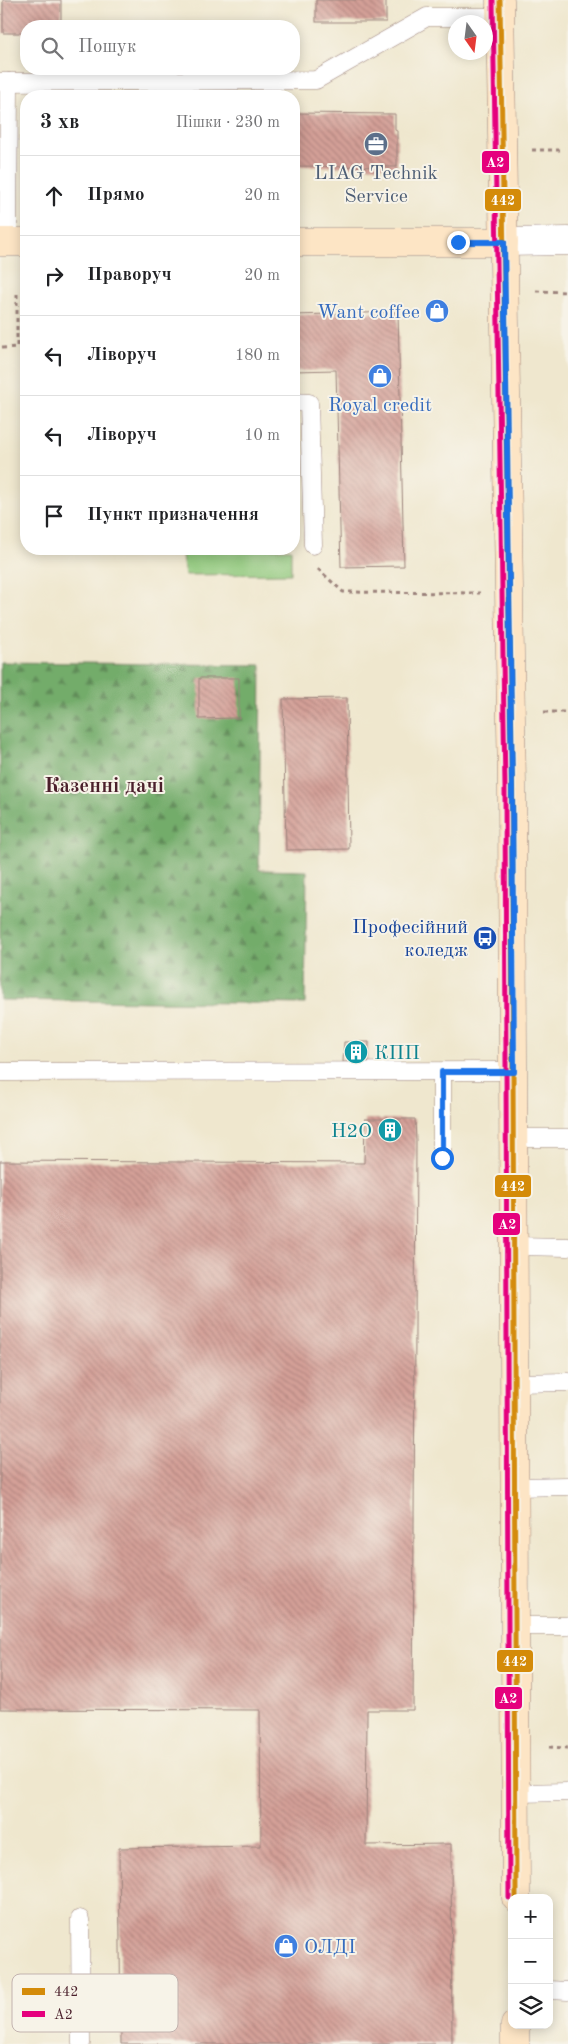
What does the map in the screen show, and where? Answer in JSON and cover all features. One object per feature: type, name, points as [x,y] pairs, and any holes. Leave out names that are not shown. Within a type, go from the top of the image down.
[{"type":"street","points":[[500,8],[512,787],[516,1894]]},
{"type":"street","points":[[300,242],[568,241]]},
{"type":"street","points":[[515,2029],[515,2044]]},
{"type":"lane","points":[[11,242],[5,82],[316,80],[428,17],[500,8]]},
{"type":"lane","points":[[300,402],[310,402],[313,545]]},
{"type":"lane","points":[[0,1072],[514,1072]]},
{"type":"lane","points":[[442,1072],[442,1158]]},
{"type":"lane","points":[[514,1138],[568,1138]]},
{"type":"lane","points":[[515,1246],[568,1247]]},
{"type":"lane","points":[[515,1383],[568,1382]]},
{"type":"lane","points":[[516,1486],[568,1486]]},
{"type":"lane","points":[[516,1626],[568,1626]]},
{"type":"lane","points":[[517,1793],[568,1792]]},
{"type":"lane","points":[[80,1919],[80,1974]]},
{"type":"lane","points":[[553,1990],[568,1991]]},
{"type":"path","points":[[532,150],[564,150]]},
{"type":"path","points":[[2,348],[18,347],[17,291]]},
{"type":"path","points":[[536,291],[568,292]]},
{"type":"path","points":[[313,545],[312,564],[343,592],[480,593]]},
{"type":"path","points":[[544,712],[568,712]]},
{"type":"path","points":[[549,1747],[568,1748]]},
{"type":"green space","points":[[182,555],[291,555],[291,574],[185,575]]},
{"type":"green space","points":[[0,662],[261,665],[259,870],[307,871],[305,1004],[0,1000]]},
{"type":"building","points":[[3,0],[61,0],[61,20],[20,20],[20,33],[3,33]]},
{"type":"building","points":[[316,0],[386,0],[386,22],[316,22]]},
{"type":"building","points":[[300,113],[395,114],[397,167],[300,166]]},
{"type":"building","points":[[398,312],[404,566],[341,567],[336,370],[300,371],[300,315]]},
{"type":"building","points":[[199,678],[239,678],[239,718],[199,719]]},
{"type":"building","points":[[347,698],[349,849],[286,850],[283,699]]},
{"type":"building","name":"КПП","points":[[344,1042],[369,1042],[368,1063],[343,1062]]},
{"type":"building","points":[[365,1119],[415,1119],[413,1710],[367,1710],[366,1845],[451,1844],[452,2044],[121,2044],[121,2032],[178,2032],[178,1974],[120,1974],[119,1848],[261,1846],[260,1710],[0,1709],[0,1161],[364,1163]]},
{"type":"transit line","name":"А2","points":[[493,0],[505,787],[509,1894]]},
{"type":"transit line","name":"442","points":[[500,0],[512,787],[516,1894]]},
{"type":"place","name":"LIAG Technik Service","points":[[376,144]]},
{"type":"place","name":"Want coffee","points":[[437,311]]},
{"type":"place","name":"Royal credit","points":[[380,376]]},
{"type":"place","name":"Професійний коледж","points":[[485,938]]},
{"type":"place","name":"КПП","points":[[356,1052]]},
{"type":"place","name":"H2O","points":[[390,1130]]},
{"type":"place","name":"ОЛДІ","points":[[286,1946]]},
{"type":"district","name":"Казенні дачі","points":[[104,785]]},
{"type":"route","points":[[442,1158],[442,1072],[514,1072],[504,242],[458,242]]}]
